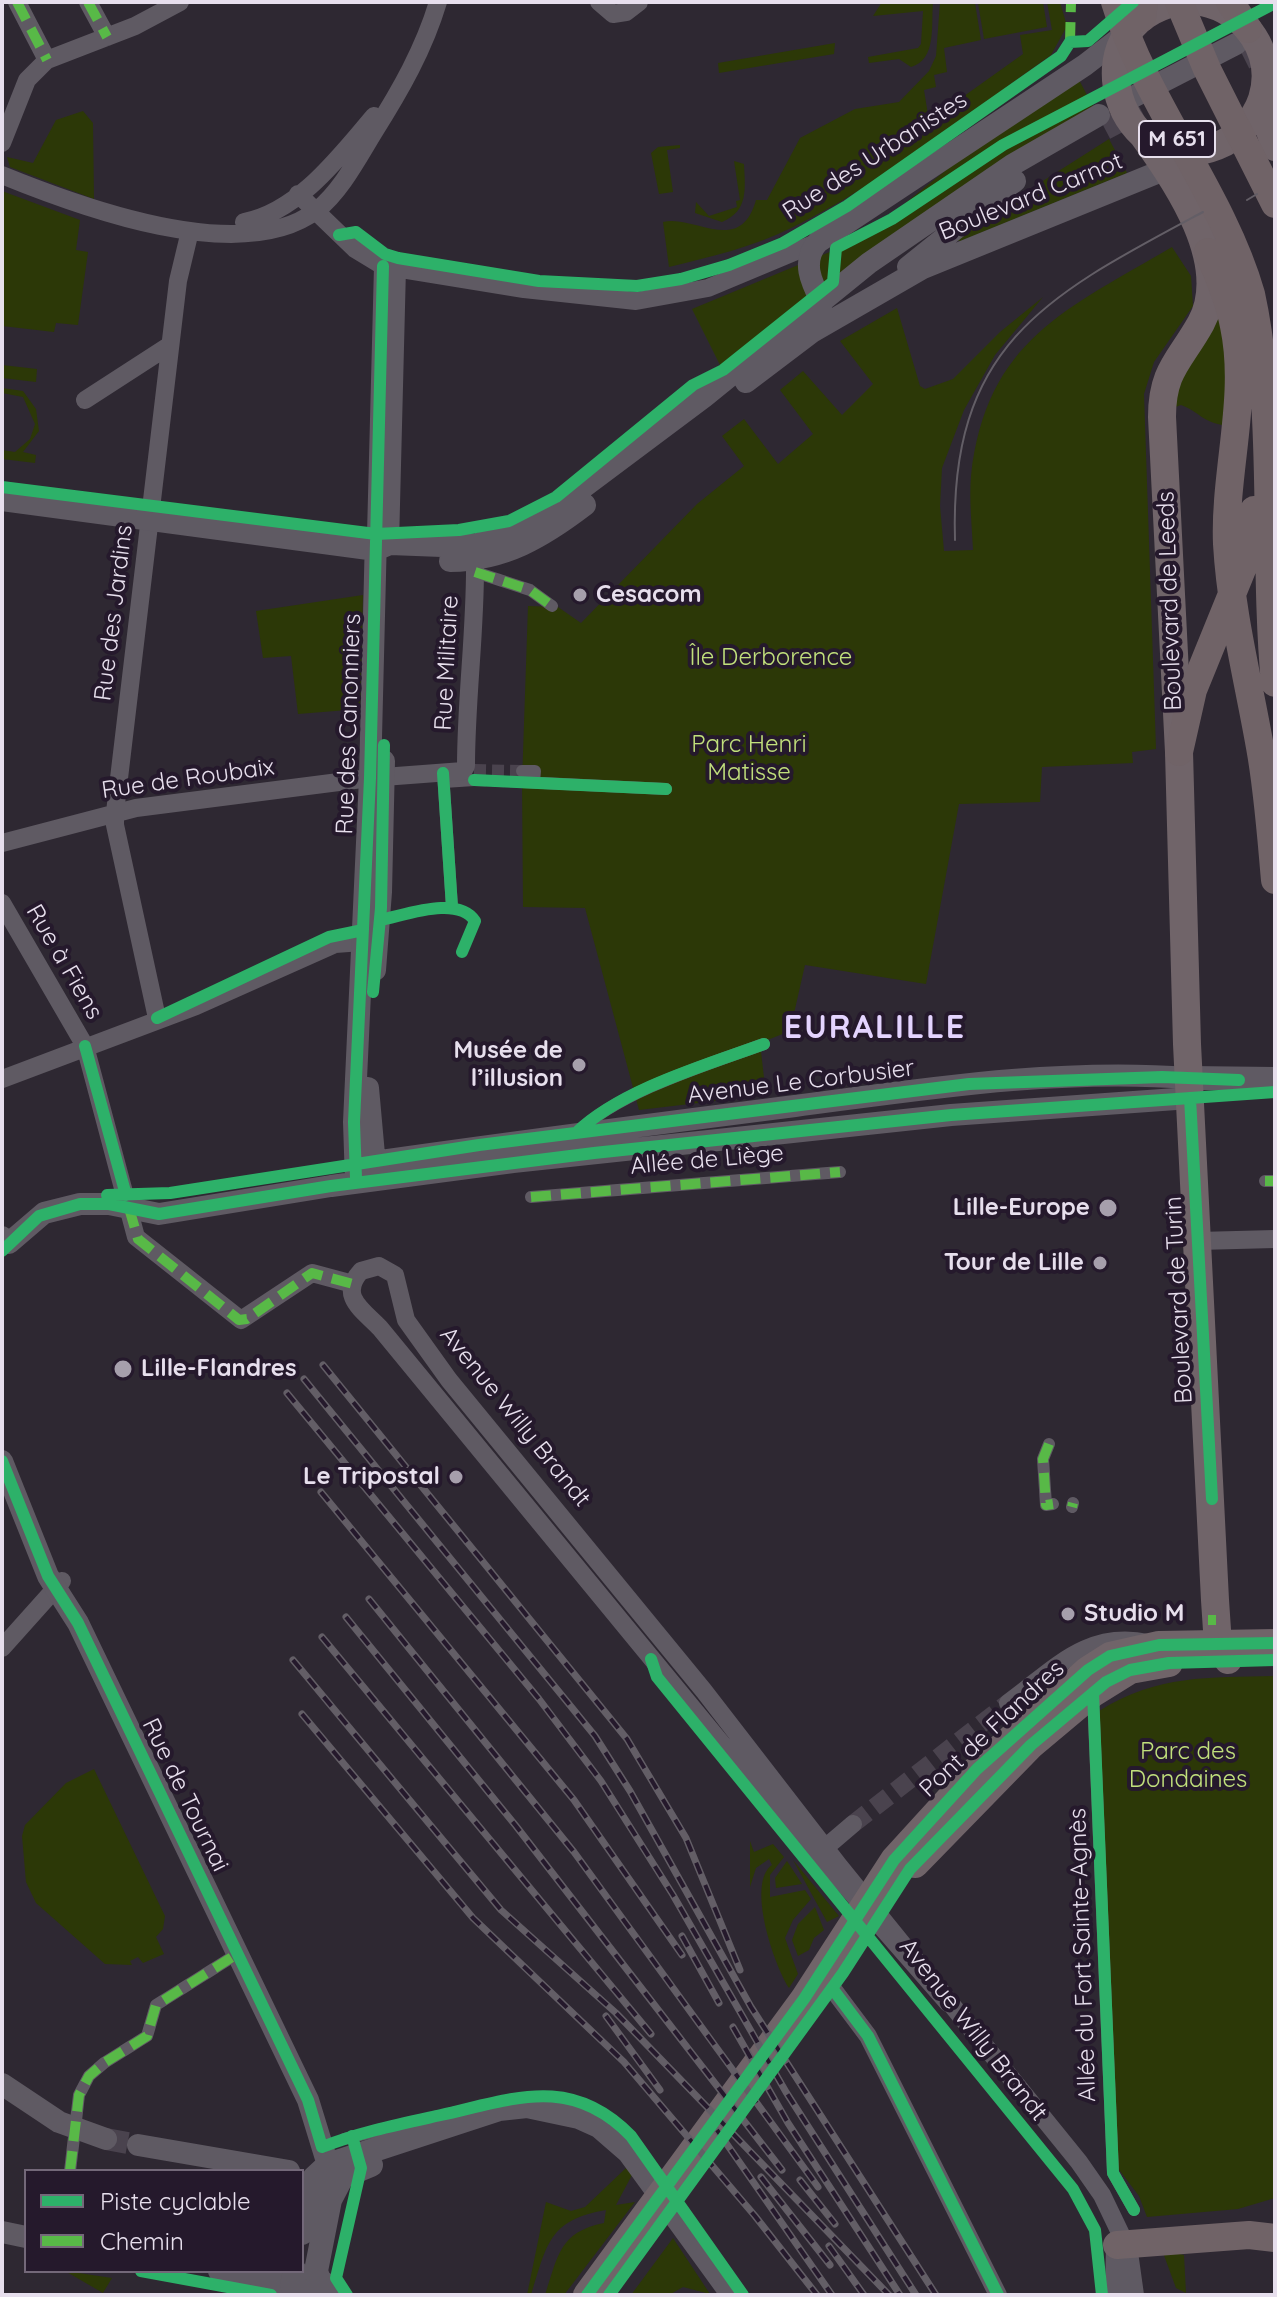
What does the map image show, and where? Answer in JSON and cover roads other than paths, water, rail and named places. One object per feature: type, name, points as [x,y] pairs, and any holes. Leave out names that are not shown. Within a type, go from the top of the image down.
[{"type":"highway","name":"M 651","points":[[1115,2],[1141,66],[1244,275],[1259,333],[1268,397],[1268,583],[1275,683]]},
{"type":"highway","name":"M 651","points":[[1176,2],[1275,204]]},
{"type":"highway","points":[[1221,4],[1259,37]]},
{"type":"highway","points":[[1204,244],[1226,296],[1237,348],[1237,392],[1226,494],[1227,546],[1234,611],[1265,779],[1275,880]]},
{"type":"highway","points":[[1179,752],[1193,690],[1248,548],[1259,440],[1259,333]]},
{"type":"highway","points":[[1121,2240],[1249,2235],[1275,2238]]},
{"type":"main road","points":[[1139,17],[1176,2]]},
{"type":"main road","name":"Boulevard de Leeds","points":[[1139,17],[1115,65],[1120,103],[1138,114],[1167,170],[1204,244],[1212,281],[1206,310],[1169,371],[1162,404],[1179,752],[1176,1089]]},
{"type":"main road","points":[[1259,37],[1266,105],[1275,147]]},
{"type":"main road","points":[[1138,114],[1171,149],[1209,149],[1238,134],[1266,105]]},
{"type":"main road","points":[[1176,1089],[1265,1086]]},
{"type":"main road","name":"Boulevard de Turin","points":[[1176,1089],[1198,1241],[1218,1636]]},
{"type":"main road","name":"Pont de Flandres","points":[[817,1994],[888,1885],[916,1832],[959,1787],[1088,1670],[1110,1656],[1218,1636],[1275,1643]]},
{"type":"main road","name":"Pont de Flandres","points":[[888,1885],[1031,1745],[1119,1675],[1218,1636],[1275,1660]]},
{"type":"main road","points":[[609,2295],[817,1994]]},
{"type":"main road","points":[[322,2173],[500,2118],[544,2109],[585,2119],[608,2132],[629,2152],[661,2217],[720,2295]]},
{"type":"main road","points":[[322,2173],[330,2200],[316,2271],[303,2283],[338,2295]]},
{"type":"main road","points":[[304,2227],[322,2173]]},
{"type":"main road","points":[[587,2295],[661,2217]]},
{"type":"main road","points":[[661,2217],[733,2295]]},
{"type":"street","points":[[17,2],[47,60]]},
{"type":"street","points":[[88,2],[107,37]]},
{"type":"street","points":[[2,143],[27,80],[47,60],[107,37],[180,2]]},
{"type":"street","points":[[2,175],[90,210],[190,231],[246,232],[290,223],[315,211],[356,161],[413,66],[438,2]]},
{"type":"street","points":[[599,2],[613,14],[638,4]]},
{"type":"street","name":"Rue des Urbanistes","points":[[298,194],[355,249],[390,267],[524,289],[644,301],[719,284],[818,242],[1085,65],[1139,17]]},
{"type":"street","points":[[1138,114],[1184,79],[1259,37]]},
{"type":"street","points":[[190,231],[257,219],[298,194],[355,139],[413,66]]},
{"type":"street","name":"Boulevard Carnot","points":[[383,546],[477,544],[505,535],[549,513],[704,397],[869,263],[975,189],[1102,122],[1003,188],[873,296]]},
{"type":"street","name":"Boulevard Carnot","points":[[2,500],[383,546],[475,565],[558,526],[794,344],[873,296],[951,255],[1167,170],[1209,149]]},
{"type":"street","name":"Rue des Jardins","points":[[157,1018],[115,812],[178,281],[190,231]]},
{"type":"street","points":[[818,242],[807,261],[827,298]]},
{"type":"street","name":"Rue des Canonniers","points":[[369,1175],[370,941],[390,267]]},
{"type":"street","points":[[85,400],[170,345]]},
{"type":"street","points":[[475,565],[530,590],[552,606]]},
{"type":"street","name":"Rue Militaire","points":[[471,772],[475,565]]},
{"type":"street","name":"Rue de Roubaix","points":[[2,843],[115,812],[377,778],[444,777],[471,772]]},
{"type":"street","points":[[444,777],[452,907]]},
{"type":"street","points":[[526,778],[666,789]]},
{"type":"street","name":"Rue à Fiens","points":[[2,903],[85,1046],[138,1239],[239,1320],[247,1319],[312,1273],[353,1284]]},
{"type":"street","points":[[2,1079],[157,1018],[196,1006],[335,944],[370,941]]},
{"type":"street","points":[[576,1133],[592,1118],[635,1095],[764,1044]]},
{"type":"street","name":"Avenue Le Corbusier","points":[[5,1240],[50,1211],[86,1203],[159,1214],[576,1133],[989,1082],[1176,1089]]},
{"type":"street","name":"Avenue Le Corbusier","points":[[369,1175],[992,1112],[1176,1089]]},
{"type":"street","name":"Allée de Liège","points":[[531,1197],[840,1172]]},
{"type":"street","points":[[1198,1241],[1271,1239]]},
{"type":"street","name":"Avenue Willy Brandt","points":[[822,1850],[704,1691],[449,1380],[406,1320],[395,1275],[383,1267],[370,1266],[361,1271],[353,1284],[354,1305],[380,1328],[651,1659],[822,1850],[1087,2172],[1121,2240],[1133,2295]]},
{"type":"street","points":[[1049,1444],[1043,1459],[1046,1505],[1053,1504]]},
{"type":"street","name":"Rue de Tournai","points":[[2,1461],[10,1513],[58,1585],[78,1623],[308,2100],[322,2173]]},
{"type":"street","points":[[2,1648],[58,1585]]},
{"type":"street","points":[[1008,1703],[1092,1644],[1116,1638],[1159,1645]]},
{"type":"street","name":"Allée du Fort Sainte-Agnès","points":[[1093,1693],[1113,2173],[1134,2210]]},
{"type":"street","points":[[822,1850],[853,1824]]},
{"type":"street","points":[[70,2169],[79,2095],[89,2076],[147,2036],[156,2005],[237,1954]]},
{"type":"street","points":[[817,1994],[868,2036],[998,2295]]},
{"type":"street","points":[[2,2084],[77,2130],[106,2139]]},
{"type":"street","points":[[344,2139],[463,2110]]},
{"type":"street","points":[[138,2145],[277,2169]]},
{"type":"street","points":[[2,2232],[24,2237]]},
{"type":"street","name":"Avenue Willy Brandt","points":[[1116,2295],[1121,2240]]},
{"type":"street","points":[[976,2254],[1006,2295]]},
{"type":"street","points":[[233,2273],[303,2283]]},
{"type":"tunnel","points":[[1243,56],[1273,41]]},
{"type":"tunnel","points":[[1105,129],[1141,110]]},
{"type":"tunnel","points":[[474,770],[522,771]]},
{"type":"tunnel","points":[[474,780],[522,782]]},
{"type":"tunnel","points":[[853,1824],[1008,1703]]},
{"type":"tunnel","points":[[106,2139],[138,2145]]},
{"type":"tram line","points":[[1247,200],[1257,194]]},
{"type":"tram line","points":[[955,540],[958,473],[969,417],[990,372],[1019,333],[1055,300],[1098,271],[1203,212]]},
{"type":"railway","points":[[323,1365],[627,1739],[686,1838],[740,1970]]},
{"type":"railway","points":[[304,1379],[595,1736],[630,1791],[751,2007],[936,2295]]},
{"type":"railway","points":[[287,1393],[539,1699],[601,1781],[673,1895],[786,2092],[916,2295]]},
{"type":"railway","points":[[321,1492],[574,1800],[682,1955]]},
{"type":"railway","points":[[369,1599],[574,1852],[818,2187]]},
{"type":"railway","points":[[346,1617],[516,1826],[782,2170]]},
{"type":"railway","points":[[322,1637],[651,2034]]},
{"type":"railway","points":[[293,1660],[501,1910],[616,2013],[889,2295]]},
{"type":"railway","points":[[302,1714],[473,1918],[624,2062],[755,2216],[817,2295]]},
{"type":"railway","points":[[682,1936],[719,2003]]},
{"type":"railway","points":[[606,2016],[660,2090]]},
{"type":"railway","points":[[733,2027],[788,2123],[900,2295]]},
{"type":"railway","points":[[717,2130],[832,2295]]},
{"type":"railway","points":[[761,2177],[830,2265]]},
{"type":"railway","points":[[800,2180],[835,2224]]},
{"type":"railway","points":[[829,2246],[864,2295]]},
{"type":"place","name":"Cesacom","points":[[580,595]]},
{"type":"place","name":"Musée de l’illusion","points":[[579,1065]]},
{"type":"place","name":"Lille-Europe","points":[[1108,1208]]},
{"type":"place","name":"Tour de Lille","points":[[1100,1263]]},
{"type":"place","name":"Lille-Flandres","points":[[123,1369]]},
{"type":"place","name":"Le Tripostal","points":[[456,1477]]},
{"type":"place","name":"Studio M","points":[[1068,1614]]},
{"type":"district","name":"EURALILLE","points":[[875,1028]]},
{"type":"park label","name":"Île Derborence","points":[[771,658]]},
{"type":"park label","name":"Parc Henri Matisse","points":[[749,759]]},
{"type":"park label","name":"Parc des Dondaines","points":[[1188,1766]]}]
